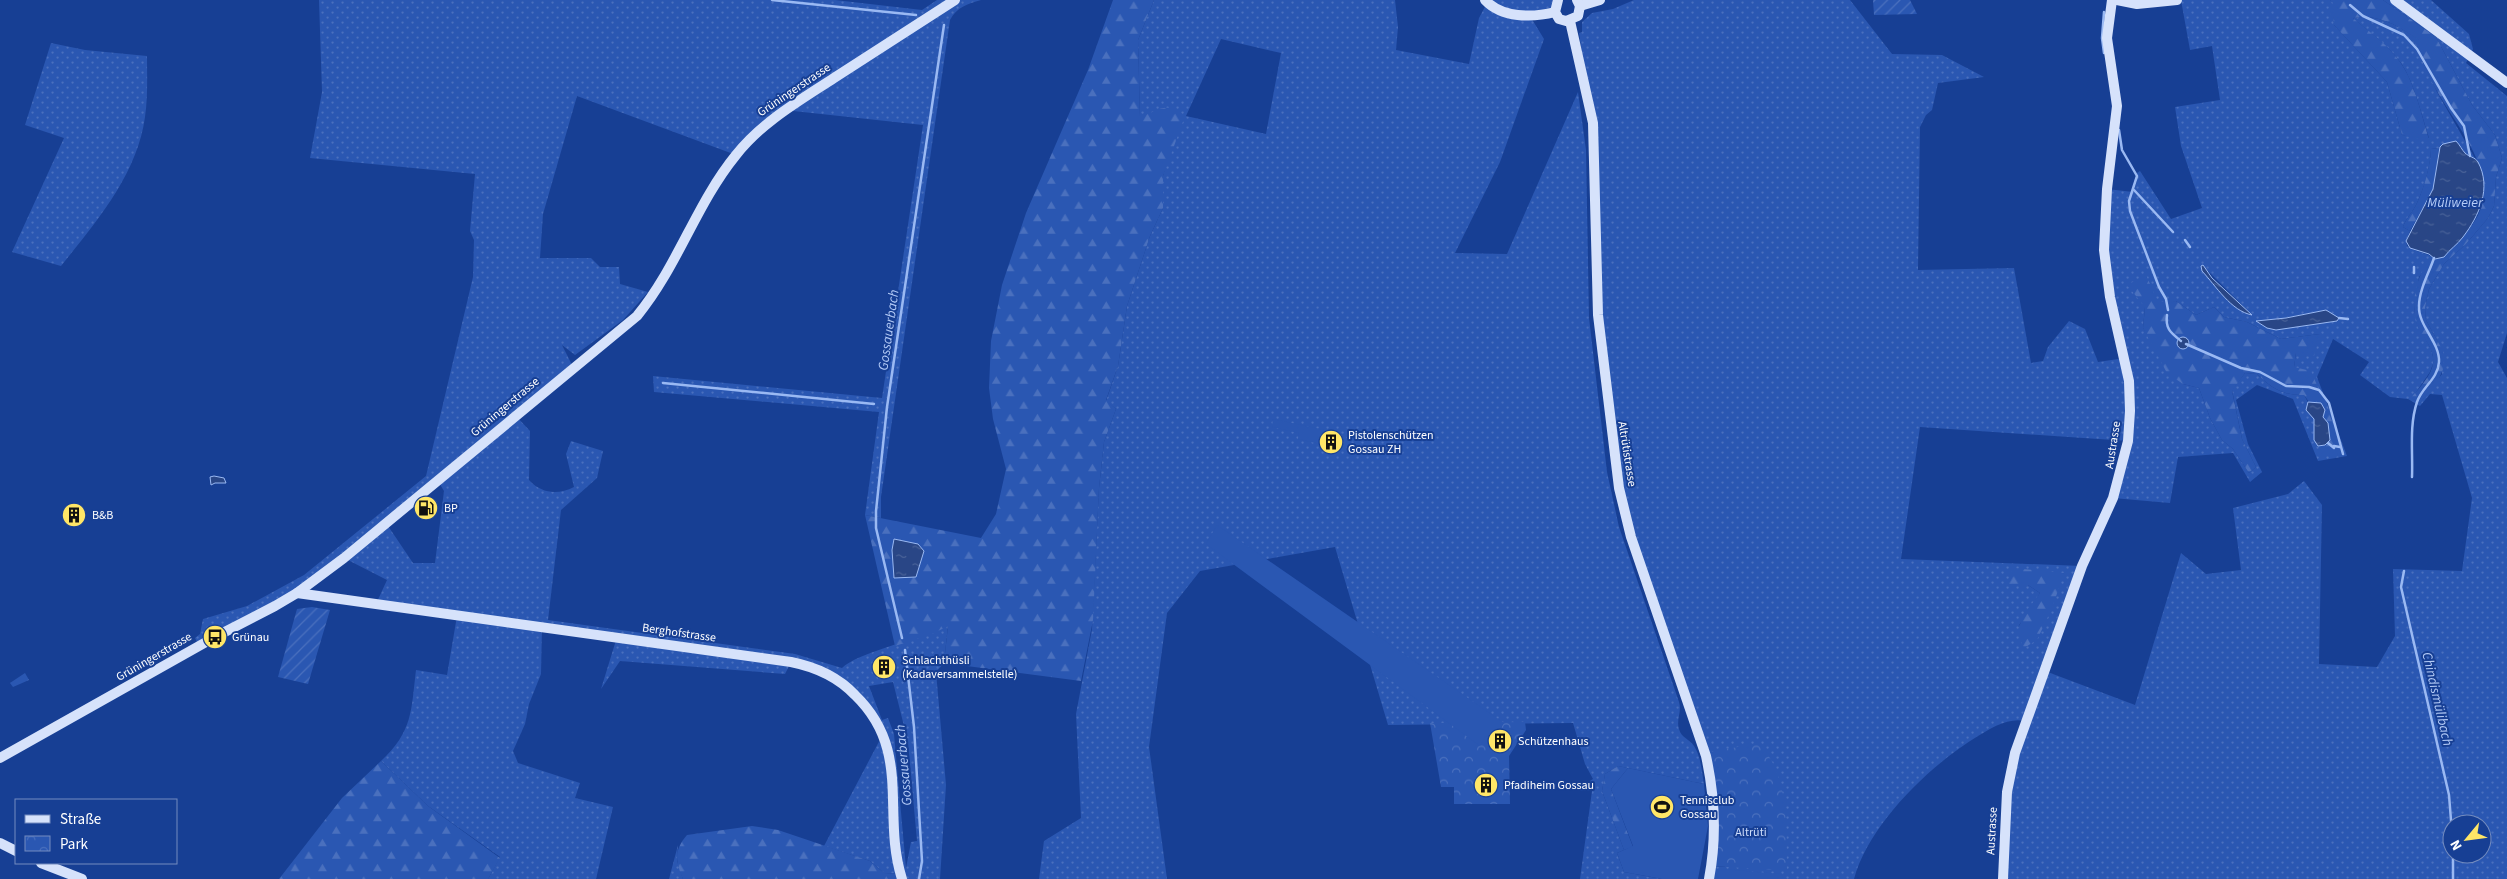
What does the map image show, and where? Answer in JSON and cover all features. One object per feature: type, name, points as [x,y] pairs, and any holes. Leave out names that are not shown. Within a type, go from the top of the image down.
[{"type":"street","name":"Grüningerstrasse","points":[[0,758],[297,593],[344,558],[637,316],[655,294],[672,267],[715,186],[736,155],[757,132],[792,105],[955,0]]},
{"type":"street","points":[[1485,0],[1496,9],[1513,14],[1530,15],[1555,12]]},
{"type":"street","points":[[1555,12],[1558,0]]},
{"type":"street","points":[[1555,12],[1562,21],[1570,21],[1578,16],[1579,3],[1600,0]]},
{"type":"street","name":"Austrasse","points":[[2003,879],[2007,792],[2012,763],[2082,566],[2114,498],[2128,440],[2129,381],[2113,312],[2104,250],[2107,189],[2117,106],[2107,34],[2112,0]]},
{"type":"street","points":[[2117,0],[2144,4],[2178,0]]},
{"type":"street","points":[[2395,0],[2507,83]]},
{"type":"street","name":"Altrütistrasse","points":[[1570,21],[1579,52],[1593,123],[1598,315],[1619,488],[1631,537],[1706,756],[1713,787],[1715,820],[1709,879]]},
{"type":"street","name":"Berghofstrasse","points":[[297,593],[792,662],[826,673],[843,684],[862,702],[883,734],[892,774],[896,847],[902,879]]},
{"type":"street","points":[[0,843],[15,850]]},
{"type":"street","points":[[44,864],[82,879]]},
{"type":"green space","points":[[319,0],[835,0],[922,10],[937,0],[981,0],[963,7],[950,20],[881,497],[881,518],[865,515],[879,412],[654,392],[653,376],[882,398],[923,125],[784,110],[736,155],[577,96],[543,214],[540,258],[591,258],[600,267],[619,267],[620,284],[648,292],[623,320],[575,355],[562,345],[573,367],[515,415],[530,431],[529,480],[539,488],[556,492],[574,487],[566,454],[571,441],[603,451],[597,478],[561,510],[548,620],[795,654],[842,668],[850,662],[875,651],[948,625],[944,663],[936,672],[946,785],[940,879],[902,879],[901,874],[884,873],[870,861],[824,846],[883,734],[853,692],[791,662],[785,674],[620,661],[601,689],[617,637],[542,627],[541,674],[529,704],[525,724],[513,751],[518,763],[580,783],[575,798],[613,807],[596,879],[488,879],[500,857],[428,806],[381,761],[399,740],[409,720],[416,670],[447,675],[457,616],[376,604],[387,580],[344,558],[297,593],[199,646],[195,638],[200,634],[203,619],[247,606],[304,575],[426,476],[473,277],[474,240],[470,231],[475,174],[310,158],[322,92]],"holes":[[[438,481],[444,491],[435,563],[413,563],[386,523]],[[893,682],[908,742],[917,841],[911,842],[906,868],[894,734],[888,718],[882,720],[869,686]]]},
{"type":"green space","points":[[1113,0],[1154,0],[1138,40],[1140,117],[1162,108],[1178,111],[1185,116],[1163,176],[1163,208],[1150,236],[1127,306],[1118,366],[1106,400],[1116,409],[1104,442],[1099,488],[1093,620],[1081,681],[944,663],[948,626],[932,634],[895,646],[865,515],[981,538],[996,514],[1006,469],[993,419],[989,388],[991,341],[1002,285],[1026,213],[1088,70]]},
{"type":"green space","points":[[1154,0],[1395,0],[1398,27],[1396,50],[1469,64],[1479,18],[1487,3],[1485,0],[1558,0],[1554,8],[1530,16],[1544,39],[1500,162],[1455,253],[1507,254],[1578,92],[1586,150],[1589,318],[1607,472],[1619,527],[1679,702],[1679,729],[1696,750],[1704,784],[1618,766],[1605,774],[1602,791],[1624,850],[1617,853],[1624,872],[1662,879],[1580,879],[1592,791],[1575,790],[1593,779],[1585,764],[1573,723],[1388,725],[1335,547],[1200,571],[1167,613],[1149,747],[1167,879],[1039,879],[1044,841],[1081,818],[1076,714],[1092,629],[1099,488],[1104,442],[1116,409],[1106,401],[1118,366],[1127,306],[1150,236],[1163,208],[1163,176],[1170,151],[1140,117],[1138,40]],"holes":[[[1221,39],[1281,53],[1266,134],[1186,116]]]},
{"type":"green space","points":[[1634,0],[1850,0],[1892,54],[1942,55],[1984,77],[1938,83],[1932,110],[1926,115],[1920,127],[1918,270],[2014,268],[2031,363],[2043,361],[2048,347],[2069,321],[2085,329],[2098,362],[2125,358],[2108,280],[2107,189],[2133,192],[2137,181],[2137,173],[2140,171],[2171,219],[2202,208],[2181,146],[2175,107],[2220,100],[2212,46],[2190,50],[2181,0],[2330,0],[2333,2],[2334,25],[2387,82],[2402,135],[2429,138],[2414,90],[2401,63],[2396,56],[2353,18],[2371,17],[2388,22],[2420,40],[2415,45],[2437,92],[2477,162],[2466,154],[2455,141],[2441,146],[2439,149],[2431,148],[2422,191],[2403,227],[2410,231],[2406,241],[2407,246],[2434,258],[2419,277],[2414,309],[2417,324],[2431,349],[2434,361],[2430,372],[2412,398],[2420,403],[2442,374],[2439,344],[2426,320],[2425,308],[2429,289],[2444,264],[2466,244],[2488,218],[2494,206],[2496,177],[2502,158],[2495,135],[2472,105],[2436,37],[2383,0],[2431,0],[2469,34],[2473,49],[2466,63],[2507,96],[2507,333],[2498,362],[2507,378],[2507,879],[2003,879],[2006,803],[2025,721],[2019,720],[2000,724],[1978,736],[1940,763],[1922,779],[1887,817],[1862,858],[1854,879],[1709,879],[1712,866],[1725,867],[1706,753],[1631,537],[1607,399],[1587,89],[1579,33],[1582,32],[1582,22],[1592,13],[1613,9]],"holes":[[[2202,265],[2252,315],[2231,303],[2202,271]],[[2176,301],[2196,315],[2214,307],[2224,317],[2247,322],[2281,339],[2320,334],[2296,353],[2294,367],[2338,455],[2304,395],[2290,394],[2278,390],[2257,374],[2245,373],[2232,390],[2242,439],[2256,467],[2249,473],[2233,449],[2222,440],[2210,418],[2199,388],[2183,384],[2143,328],[2145,307]],[[2326,310],[2338,321],[2276,330],[2267,328],[2256,321]],[[2333,339],[2369,362],[2360,375],[2390,397],[2408,399],[2420,406],[2430,394],[2442,395],[2472,498],[2462,571],[2393,569],[2395,636],[2377,667],[2319,664],[2322,505],[2304,481],[2288,494],[2233,508],[2241,570],[2206,574],[2181,553],[2135,705],[2045,671],[2082,566],[1901,559],[1920,427],[2128,441],[2113,498],[2170,503],[2178,457],[2233,453],[2250,482],[2262,472],[2248,444],[2236,400],[2257,385],[2293,399],[2318,461],[2347,456],[2317,377]],[[2064,573],[2018,627],[2040,593],[2028,585]]]},
{"type":"green space","points":[[1873,0],[1910,0],[1917,14],[1874,15]]},
{"type":"green space","points":[[2330,0],[2383,0],[2436,37],[2472,105],[2495,135],[2502,158],[2496,177],[2494,206],[2488,218],[2466,244],[2444,264],[2429,289],[2425,308],[2426,320],[2443,351],[2444,367],[2438,381],[2420,403],[2411,398],[2430,372],[2433,358],[2430,348],[2419,330],[2415,317],[2416,289],[2419,279],[2428,264],[2434,259],[2445,256],[2474,222],[2482,205],[2484,190],[2482,175],[2470,146],[2429,75],[2415,44],[2419,40],[2380,19],[2371,17],[2353,18],[2387,47],[2403,67],[2417,98],[2430,142],[2402,135],[2387,82],[2334,25],[2333,16],[2327,11],[2333,3]]},
{"type":"green space","points":[[51,43],[85,50],[147,56],[145,117],[141,138],[133,159],[124,178],[101,215],[61,266],[12,252],[64,138],[25,125]]},
{"type":"green space","points":[[2431,148],[2439,149],[2433,189],[2410,231],[2403,227],[2422,191]]},
{"type":"green space","points":[[2146,275],[2158,302],[2176,301],[2196,315],[2214,307],[2224,317],[2247,322],[2281,339],[2320,334],[2314,356],[2296,353],[2294,367],[2311,371],[2345,452],[2320,457],[2319,446],[2327,444],[2330,440],[2328,423],[2323,417],[2326,411],[2321,403],[2309,402],[2304,395],[2290,394],[2278,390],[2257,374],[2245,373],[2232,391],[2242,439],[2256,467],[2249,473],[2233,449],[2222,440],[2210,418],[2199,388],[2183,384],[2167,373],[2143,328],[2145,307],[2127,285]]},
{"type":"green space","points":[[1273,419],[1329,431],[1324,445],[1298,439],[1299,433],[1272,427]]},
{"type":"green space","points":[[1217,525],[1504,723],[1493,740],[1486,736],[1480,746],[1206,544]]},
{"type":"green space","points":[[2012,568],[2064,573],[2052,608],[2037,640],[2024,648],[2020,640],[2020,625],[2026,612],[2040,593],[2028,585],[2008,586]]},
{"type":"green space","points":[[312,607],[330,610],[308,684],[278,677],[297,609]]},
{"type":"green space","points":[[25,673],[29,680],[13,687],[10,683]]},
{"type":"green space","points":[[1525,722],[1526,730],[1509,756],[1510,804],[1454,804],[1454,787],[1441,787],[1430,723]]},
{"type":"green space","name":"Altrüti","points":[[1759,743],[1773,763],[1782,791],[1786,818],[1787,871],[1712,866],[1706,753]]},
{"type":"green space","points":[[381,761],[428,806],[500,858],[488,879],[279,879],[342,798]]},
{"type":"green space","points":[[1618,766],[1628,768],[1611,789],[1633,847],[1624,850],[1602,791],[1605,774]]},
{"type":"green space","name":"Tennisclub Gossau","points":[[1628,768],[1704,784],[1708,826],[1698,879],[1662,879],[1624,872],[1617,853],[1633,846],[1611,789]]},
{"type":"green space","points":[[752,826],[778,830],[870,861],[884,873],[901,874],[902,879],[683,879],[678,867],[677,856],[680,846],[687,835]]},
{"type":"green space","points":[[678,845],[677,861],[683,879],[669,879]]},
{"type":"green space","points":[[1724,869],[1781,874],[1784,879],[1715,879],[1719,871]]},
{"type":"water","name":"Müliweier","points":[[2456,141],[2465,153],[2478,162],[2484,182],[2484,192],[2478,211],[2469,229],[2444,257],[2435,259],[2429,254],[2410,248],[2406,241],[2433,189],[2440,147],[2443,144]]},
{"type":"water","points":[[2203,265],[2212,278],[2252,315],[2237,309],[2224,297],[2202,271],[2201,266]]},
{"type":"water","points":[[2326,310],[2339,318],[2337,321],[2276,330],[2267,328],[2256,321],[2286,318]]},
{"type":"water","points":[[2183,337],[2189,343],[2183,349],[2177,343]]},
{"type":"water","points":[[2308,402],[2321,403],[2325,410],[2323,417],[2328,423],[2330,440],[2325,445],[2318,446],[2314,440],[2314,419],[2306,410]]},
{"type":"water","points":[[210,477],[224,478],[226,483],[211,485]]},
{"type":"water","points":[[894,539],[918,544],[924,551],[916,577],[894,578],[892,550]]},
{"type":"waterway","name":"Gossauerbach","points":[[772,0],[916,15]]},
{"type":"waterway","points":[[2350,5],[2363,16],[2404,35],[2417,49],[2451,108],[2464,126],[2470,156]]},
{"type":"waterway","points":[[2104,12],[2102,38],[2104,53]]},
{"type":"waterway","name":"Gossauerbach","points":[[902,638],[876,528],[876,511],[887,407],[944,25]]},
{"type":"waterway","points":[[2119,130],[2122,150],[2137,176],[2129,201],[2130,211],[2159,287],[2166,299],[2168,310]]},
{"type":"waterway","points":[[2134,190],[2173,232]]},
{"type":"waterway","points":[[2185,240],[2190,247]]},
{"type":"waterway","name":"Chindismülibach","points":[[2412,477],[2412,430],[2417,402],[2436,373],[2439,362],[2436,348],[2422,320],[2419,306],[2422,288],[2434,258]]},
{"type":"waterway","points":[[2414,267],[2414,273]]},
{"type":"waterway","points":[[2167,315],[2167,324],[2170,330],[2181,341]]},
{"type":"waterway","points":[[2339,318],[2348,319]]},
{"type":"waterway","points":[[2186,344],[2241,368],[2260,372],[2286,386],[2309,387],[2319,390],[2329,403],[2343,454]]},
{"type":"waterway","points":[[663,383],[874,404]]},
{"type":"waterway","points":[[2328,443],[2334,448],[2334,446],[2340,447]]},
{"type":"waterway","name":"Chindismülibach","points":[[2404,571],[2401,587],[2449,795],[2450,814]]},
{"type":"waterway","name":"Gossauerbach","points":[[905,650],[914,727],[922,861],[919,879]]},
{"type":"waterway","name":"Chindismülibach","points":[[2453,864],[2453,879]]},
{"type":"place","name":"Pistolenschützen Gossau ZH","points":[[1331,442]]},
{"type":"place","name":"BP","points":[[426,508]]},
{"type":"place","name":"B&B","points":[[74,515]]},
{"type":"place","name":"Grünau","points":[[215,637]]},
{"type":"place","name":"Schlachthüsli (Kadaversammelstelle)","points":[[884,667]]},
{"type":"place","name":"Schützenhaus","points":[[1500,741]]},
{"type":"place","name":"Pfadiheim Gossau","points":[[1486,785]]},
{"type":"place","name":"Tennisclub Gossau","points":[[1662,807]]}]
